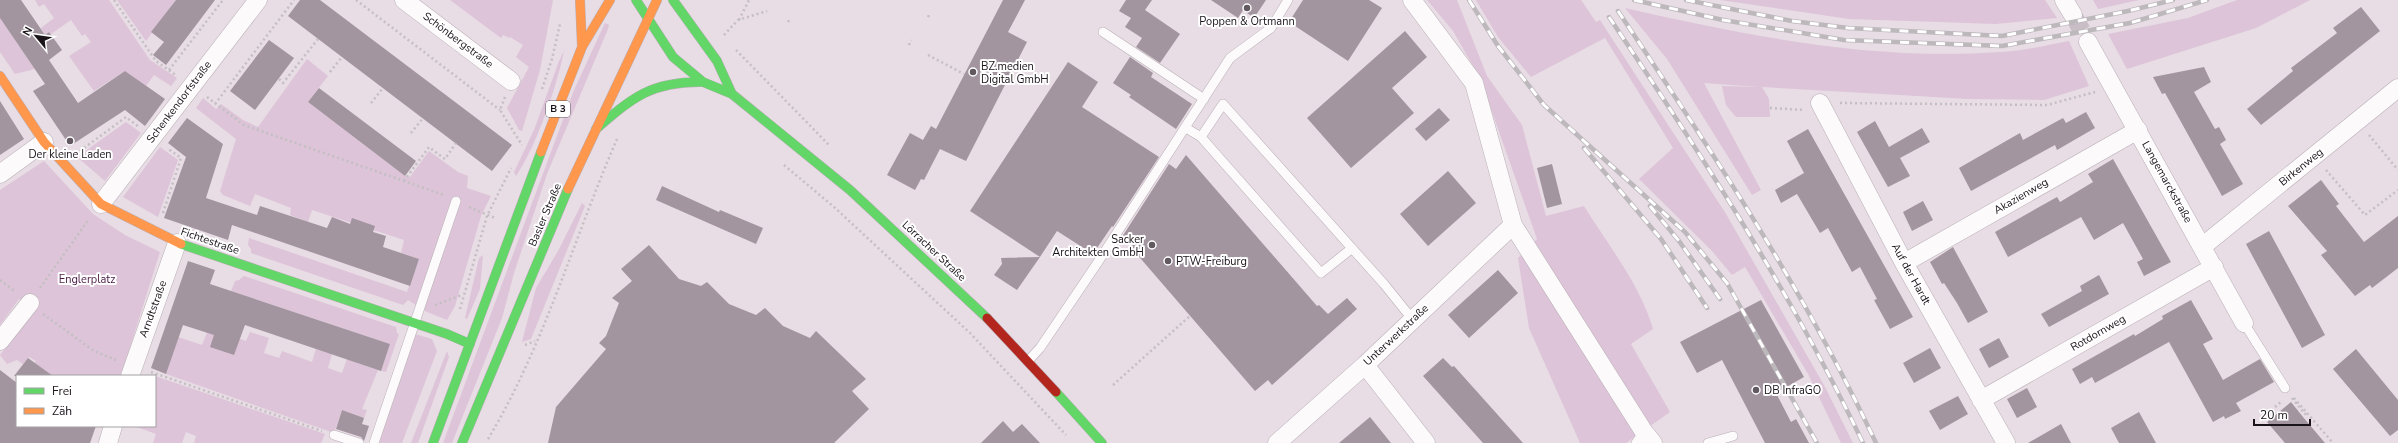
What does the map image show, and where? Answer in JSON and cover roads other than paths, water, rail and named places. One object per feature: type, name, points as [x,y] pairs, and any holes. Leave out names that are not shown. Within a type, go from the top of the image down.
[{"type":"street","name":"Schenkendorfstraße","points":[[101,204],[191,85],[258,0]]},
{"type":"street","name":"Schönbergstraße","points":[[404,0],[511,81]]},
{"type":"street","points":[[580,0],[582,47]]},
{"type":"street","name":"B 3","points":[[433,443],[533,172],[582,47],[610,0]]},
{"type":"street","name":"Lörracher Straße","points":[[636,0],[673,57],[703,82],[732,94],[861,200],[998,328],[1102,443]]},
{"type":"street","name":"Basler Straße","points":[[462,443],[596,129],[657,0]]},
{"type":"street","name":"Lörracher Straße","points":[[673,0],[717,61],[732,94]]},
{"type":"street","points":[[1412,0],[1474,83],[1513,225],[1644,439]]},
{"type":"street","name":"Langemarckstraße","points":[[2088,42],[2203,246],[2244,323]]},
{"type":"street","name":"Fichtestraße","points":[[0,76],[44,142],[101,204],[177,243],[447,334],[470,344]]},
{"type":"street","points":[[596,129],[634,98],[660,84],[680,81],[703,82]]},
{"type":"street","name":"Birkenweg","points":[[2203,246],[2398,88]]},
{"type":"street","name":"Auf der Hardt","points":[[1820,103],[1904,263],[2006,443]]},
{"type":"street","name":"Akazienweg","points":[[1904,263],[2138,130]]},
{"type":"street","points":[[0,174],[44,142]]},
{"type":"street","name":"Unterwerkstraße","points":[[1277,443],[1365,365],[1513,225]]},
{"type":"street","name":"Arndtstraße","points":[[131,371],[177,243]]},
{"type":"street","name":"Rotdornweg","points":[[1981,400],[2214,267]]},
{"type":"street","points":[[0,341],[30,303]]},
{"type":"street","points":[[1365,365],[1426,443]]},
{"type":"street","points":[[108,443],[113,427]]},
{"type":"lane","points":[[1028,361],[1040,348],[1186,128],[1230,58],[1270,28],[1288,0]]},
{"type":"lane","points":[[1103,32],[1204,99]]},
{"type":"lane","points":[[1201,137],[1223,104],[1413,320]]},
{"type":"lane","points":[[1186,128],[1201,137],[1321,273],[1351,249]]},
{"type":"lane","points":[[374,443],[413,323],[456,201]]},
{"type":"lane","points":[[2244,323],[2287,392]]},
{"type":"lane","points":[[334,435],[359,443]]},
{"type":"lane","points":[[1708,443],[1732,436]]},
{"type":"tunnel","points":[[2073,15],[2088,42]]},
{"type":"railway","points":[[1469,0],[1498,46],[1544,105],[1685,232],[1727,283],[1817,443]]},
{"type":"railway","points":[[1634,0],[1723,20],[1844,40],[2002,46],[2130,23],[2207,0]]},
{"type":"railway","points":[[1686,0],[1792,21],[1848,28],[2002,36],[2128,11],[2173,0]]},
{"type":"railway","points":[[1618,11],[1688,116],[1788,276],[1848,386],[1876,443]]},
{"type":"railway","points":[[1609,17],[1678,120],[1776,279],[1863,443]]},
{"type":"railway","points":[[1584,148],[1661,239],[1707,308]]},
{"type":"railway","points":[[1650,206],[1679,241],[1720,299]]},
{"type":"place","name":"Poppen & Ortmann","points":[[1247,8]]},
{"type":"place","name":"BZ.medien Digital GmbH","points":[[973,72]]},
{"type":"place","name":"Der kleine Laden","points":[[70,141]]},
{"type":"place","name":"Sacker Architekten GmbH","points":[[1152,245]]},
{"type":"place","name":"PTW-Freiburg","points":[[1168,261]]},
{"type":"place","name":"DB InfraGO","points":[[1756,390]]},
{"type":"park label","name":"Englerplatz","points":[[87,279]]}]
